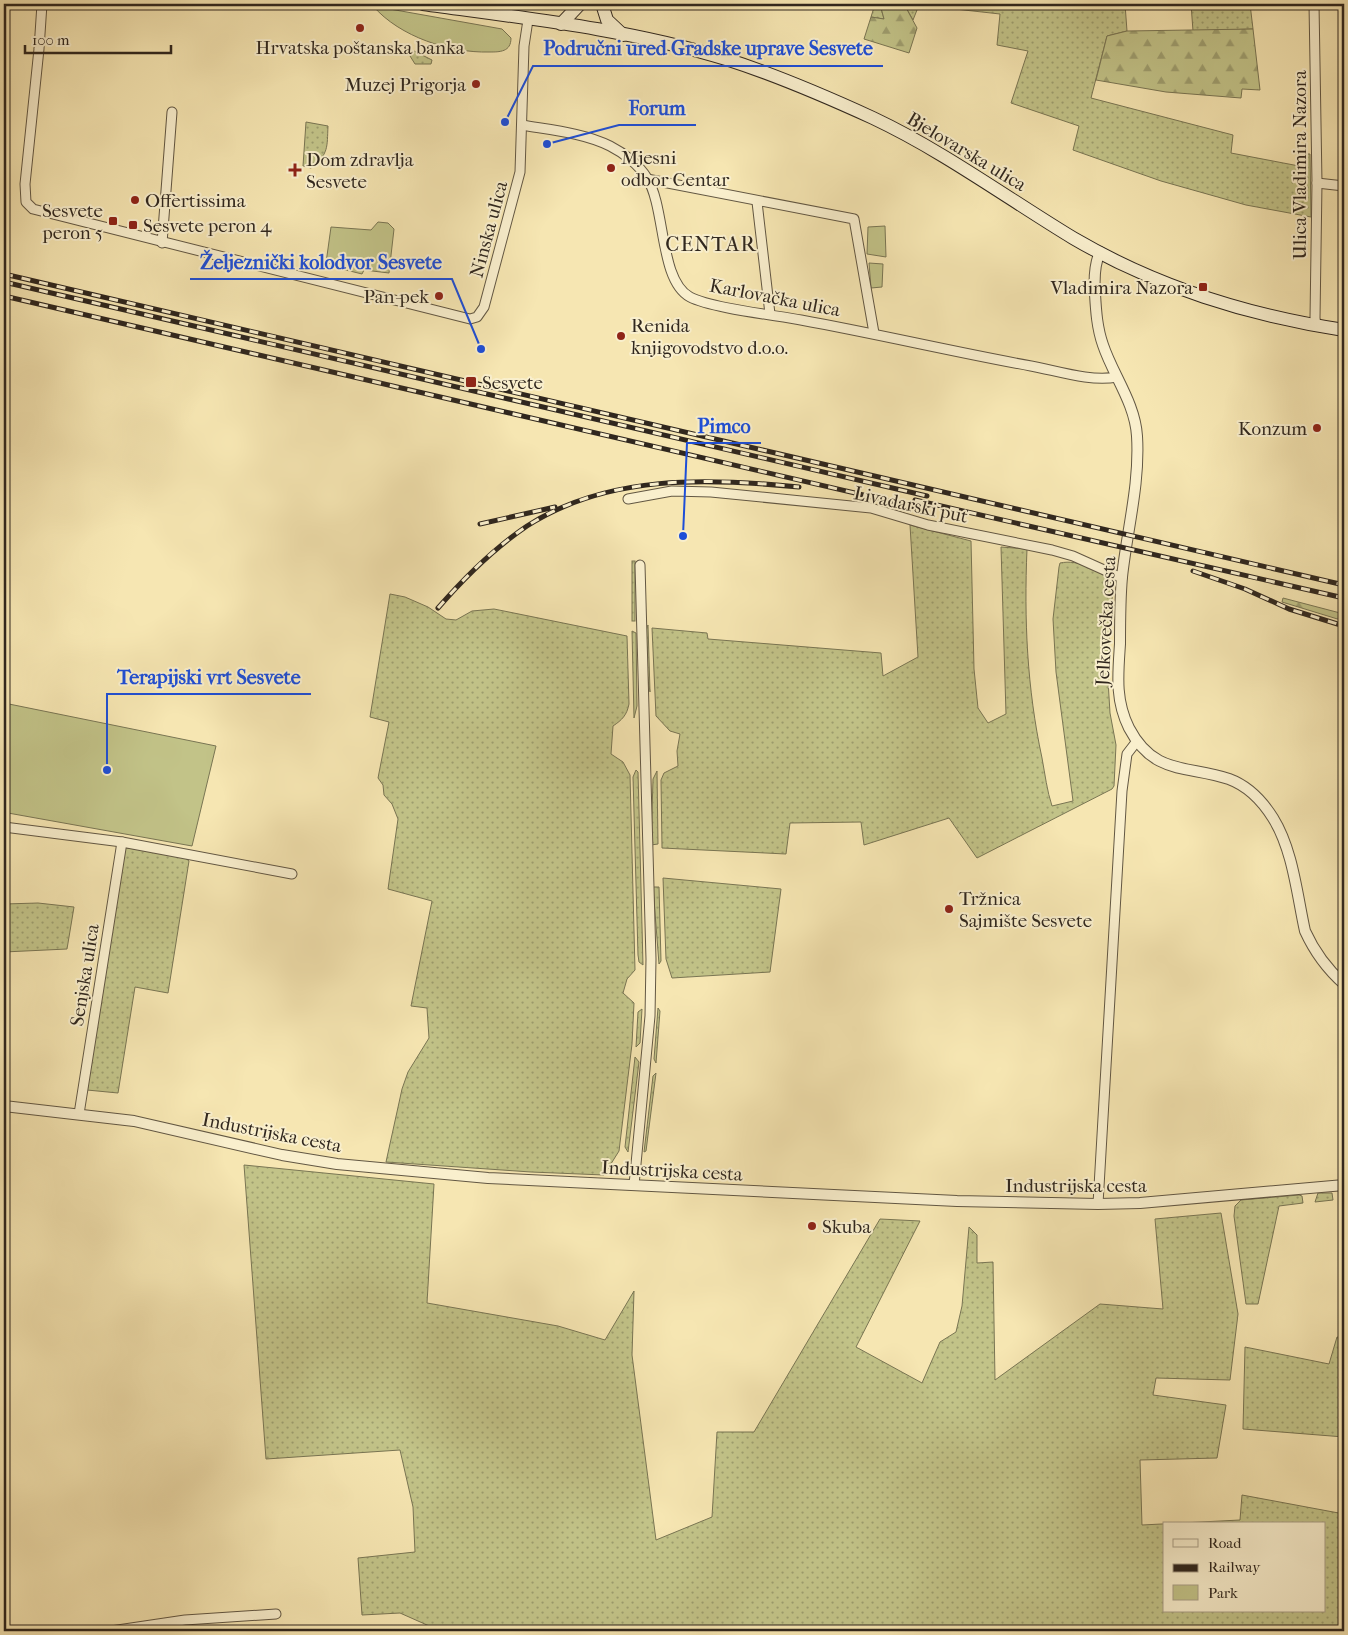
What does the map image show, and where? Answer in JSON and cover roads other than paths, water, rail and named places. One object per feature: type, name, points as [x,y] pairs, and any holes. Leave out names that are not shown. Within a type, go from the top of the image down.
[{"type":"main road","name":"Bjelovarska ulica","points":[[423,4],[623,34],[725,59],[792,83],[859,112],[917,142],[1100,252],[1212,300],[1265,315],[1344,330]]},
{"type":"main road","points":[[561,24],[580,4]]},
{"type":"main road","points":[[602,4],[608,20],[623,34]]},
{"type":"street","name":"Ninska ulica","points":[[42,4],[40,49],[25,184],[26,202],[33,209],[458,317],[477,318],[484,306],[520,172],[524,46],[528,20]]},
{"type":"street","name":"Ulica Vladimira Nazora","points":[[1314,4],[1317,183],[1314,318],[1316,326]]},
{"type":"street","points":[[162,243],[172,112]]},
{"type":"street","name":"Karlovačka ulica","points":[[522,124],[578,135],[609,146],[632,162],[648,179],[655,198],[672,277],[689,296],[717,304],[1104,379],[1117,376]]},
{"type":"street","points":[[648,179],[757,202],[854,219],[874,333]]},
{"type":"street","points":[[1317,183],[1344,186]]},
{"type":"street","points":[[757,202],[770,314]]},
{"type":"street","name":"Jelkovečka cesta","points":[[1100,252],[1095,276],[1096,312],[1103,346],[1132,409],[1137,433],[1138,461],[1122,578],[1117,683],[1119,702],[1124,719],[1137,741],[1153,757],[1168,766],[1229,779],[1253,794],[1264,806],[1281,833],[1305,931],[1325,966],[1344,984]]},
{"type":"street","name":"Livadarski put","points":[[628,499],[672,491],[711,492],[871,508],[928,525],[1052,550],[1073,556],[1122,578]]},
{"type":"street","points":[[634,1186],[650,1016],[651,959],[647,876],[640,565]]},
{"type":"street","points":[[1098,1204],[1122,791],[1127,754],[1137,741]]},
{"type":"street","points":[[4,827],[122,842],[292,874]]},
{"type":"street","name":"Senjska ulica","points":[[79,1114],[122,842]]},
{"type":"street","name":"Industrijska cesta","points":[[4,1106],[134,1121],[282,1155],[346,1165],[488,1178],[1002,1203],[1098,1204],[1169,1201],[1344,1185]]},
{"type":"street","points":[[111,1631],[185,1620],[276,1614]]},
{"type":"railway","points":[[4,274],[1344,585]]},
{"type":"railway","points":[[4,282],[927,496]]},
{"type":"railway","points":[[4,296],[924,509]]},
{"type":"railway","points":[[438,608],[480,564],[527,526],[558,509],[591,497],[625,488],[694,482],[730,482],[799,487]]},
{"type":"railway","points":[[915,500],[1344,598]]},
{"type":"railway","points":[[480,524],[555,507]]},
{"type":"railway","points":[[1193,571],[1245,589],[1289,609],[1344,626]]},
{"type":"place","name":"Hrvatska poštanska banka","points":[[360,28]]},
{"type":"place","name":"Muzej Prigorja","points":[[476,84]]},
{"type":"place","name":"Područni ured Gradske uprave Sesvete","points":[[505,122]]},
{"type":"place","name":"Forum","points":[[547,144]]},
{"type":"place","name":"Mjesni odbor Centar","points":[[611,168]]},
{"type":"place","name":"Dom zdravlja Sesvete","points":[[295,170]]},
{"type":"place","name":"Offertissima","points":[[135,200]]},
{"type":"place","name":"Sesvete peron 5","points":[[113,221]]},
{"type":"place","name":"Sesvete peron 4","points":[[133,225]]},
{"type":"place","name":"Vladimira Nazora","points":[[1203,287]]},
{"type":"place","name":"Pan-pek","points":[[439,296]]},
{"type":"place","name":"Renida knjigovodstvo d.o.o.","points":[[621,336]]},
{"type":"place","name":"Željeznički kolodvor Sesvete","points":[[481,349]]},
{"type":"place","name":"Sesvete","points":[[471,382]]},
{"type":"place","name":"Konzum","points":[[1317,428]]},
{"type":"place","name":"Pimco","points":[[683,536]]},
{"type":"place","name":"Terapijski vrt Sesvete","points":[[107,770]]},
{"type":"place","name":"Tržnica Sajmište Sesvete","points":[[949,909]]},
{"type":"place","name":"Skuba","points":[[812,1226]]},
{"type":"district","name":"CENTAR","points":[[711,244]]}]
